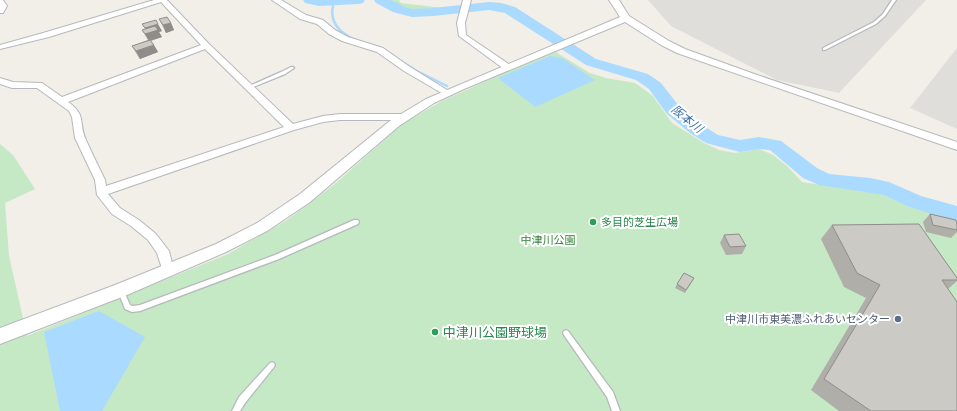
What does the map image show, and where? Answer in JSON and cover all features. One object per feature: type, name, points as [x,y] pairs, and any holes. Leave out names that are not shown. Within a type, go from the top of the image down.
[{"type":"street","points":[[0,47],[46,36],[162,0],[206,46],[291,128]]},
{"type":"street","points":[[276,0],[306,19],[320,22],[345,39],[380,50],[407,69],[448,93]]},
{"type":"street","points":[[614,0],[626,18],[665,43],[702,59],[957,146]]},
{"type":"street","points":[[0,2],[3,6],[0,11]]},
{"type":"street","points":[[466,6],[460,30],[463,36],[507,67]]},
{"type":"street","points":[[0,336],[121,290],[221,248],[262,227],[288,210],[323,184],[380,135],[404,117],[448,93],[626,18]]},
{"type":"street","points":[[62,101],[206,46]]},
{"type":"street","points":[[0,80],[12,85],[39,85],[72,109],[78,117],[80,138],[100,180],[101,192],[116,211],[135,223],[152,237],[164,251],[168,271]]},
{"type":"street","points":[[101,192],[291,128],[330,118],[404,117]]},
{"type":"lane","points":[[824,49],[875,23],[884,15],[894,0]]},
{"type":"lane","points":[[249,87],[292,68]]},
{"type":"lane","points":[[121,290],[127,307],[132,309],[140,308],[276,257],[356,222]]},
{"type":"lane","points":[[566,333],[610,395],[616,411]]},
{"type":"lane","points":[[236,411],[242,400],[272,365]]},
{"type":"shaded area","points":[[648,0],[926,0],[839,93],[777,80],[671,26]]},
{"type":"shaded area","points":[[957,48],[957,129],[910,108]]},
{"type":"green space","points":[[385,0],[399,0],[401,3],[443,8],[402,10]]},
{"type":"green space","name":"中津川公園","points":[[554,51],[590,73],[606,78],[635,83],[653,96],[672,123],[704,143],[719,150],[735,153],[759,149],[773,155],[787,166],[802,182],[887,195],[957,220],[957,411],[0,411],[0,144],[13,155],[35,189],[5,203],[9,256],[27,336],[228,254],[287,220],[336,183],[402,124],[444,100]]},
{"type":"water","points":[[550,56],[562,58],[595,80],[535,107],[498,78]]},
{"type":"water","points":[[99,311],[145,337],[102,411],[60,411],[44,332]]},
{"type":"building","points":[[167,17],[171,23],[163,25],[159,19]]},
{"type":"building","points":[[156,20],[158,24],[145,28],[142,24]]},
{"type":"building","points":[[155,26],[158,30],[145,34],[142,30]]},
{"type":"building","points":[[150,40],[154,45],[136,51],[132,46]]},
{"type":"building","points":[[930,214],[956,220],[957,230],[933,225]]},
{"type":"building","name":"中津川市東美濃ふれあいセンター","points":[[919,224],[957,278],[957,280],[942,280],[957,302],[957,411],[871,411],[824,379],[880,285],[857,273],[832,225]]},
{"type":"building","points":[[739,234],[746,246],[730,247],[724,235]]},
{"type":"building","points":[[684,273],[694,278],[686,290],[677,284]]},
{"type":"waterway","name":"阪本川","points":[[310,0],[319,2],[358,0]]},
{"type":"waterway","name":"阪本川","points":[[381,0],[400,10],[412,13],[489,6],[501,7],[510,10],[591,62],[642,77],[655,86],[673,110],[696,129],[712,139],[740,146],[759,143],[775,145],[810,173],[826,180],[870,185],[889,189],[914,201],[957,214]]},
{"type":"waterway","points":[[333,6],[333,18],[337,27],[340,31],[355,40]]},
{"type":"waterway","points":[[387,52],[415,70],[447,86]]},
{"type":"place","name":"多目的芝生広場","points":[[593,222]]},
{"type":"place","name":"中津川市東美濃ふれあいセンター","points":[[898,319]]},
{"type":"place","name":"中津川公園野球場","points":[[435,332]]}]
